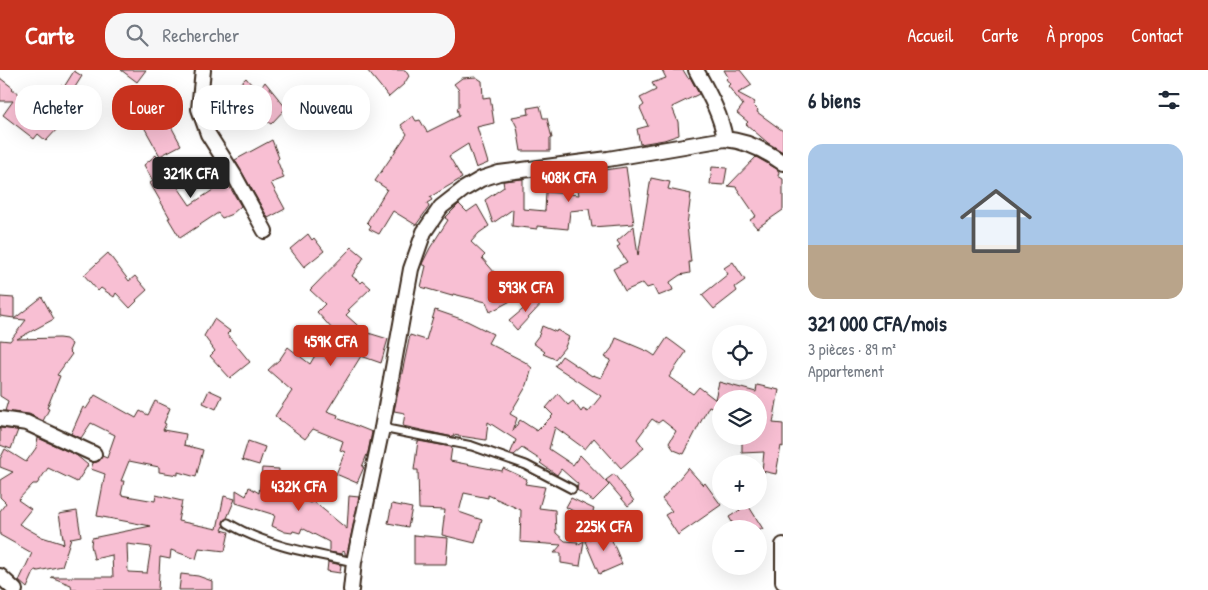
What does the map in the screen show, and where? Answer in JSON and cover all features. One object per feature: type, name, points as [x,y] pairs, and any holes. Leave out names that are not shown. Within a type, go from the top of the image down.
[{"type":"street","points":[[203,70],[199,109],[208,134],[234,175],[265,231]]},
{"type":"street","points":[[696,70],[718,114],[725,139]]},
{"type":"street","points":[[351,590],[354,562],[382,428],[411,270],[424,232],[432,218],[451,197],[481,179],[499,173],[608,159],[725,139],[736,140],[763,149],[783,163]]},
{"type":"street","points":[[0,419],[26,423],[94,454]]},
{"type":"street","points":[[783,545],[783,582]]},
{"type":"street","points":[[0,576],[15,590]]},
{"type":"lane","points":[[382,428],[472,446],[526,465],[572,489]]},
{"type":"lane","points":[[228,523],[243,532],[280,545],[354,562]]},
{"type":"building","points":[[121,70],[146,70],[137,82]]},
{"type":"building","points":[[367,70],[405,70],[409,76],[404,84],[389,97]]},
{"type":"building","points":[[662,70],[683,70],[688,78],[690,77],[699,94],[672,107],[678,122],[679,135],[640,144],[637,129],[648,126],[640,108],[644,105],[640,98],[656,90],[652,83],[666,78]]},
{"type":"building","points":[[724,70],[740,70],[752,85],[738,93],[755,102],[753,105],[758,110],[757,112],[783,131],[783,152],[768,143],[746,124],[748,122],[737,113],[743,105],[728,86],[730,84],[726,79],[728,77]]},
{"type":"building","points":[[74,71],[82,76],[76,85],[65,85]]},
{"type":"building","points":[[476,77],[482,81],[483,98],[490,97],[494,123],[477,127],[488,163],[476,168],[468,144],[449,156],[462,178],[430,197],[432,200],[427,203],[429,207],[416,225],[393,211],[379,234],[369,229],[371,226],[367,222],[387,189],[375,181],[407,134],[401,125],[413,116],[416,121],[420,120],[427,132],[459,116],[457,108],[459,107],[459,90],[454,84],[462,78]]},
{"type":"building","points":[[0,78],[15,91],[15,124],[3,115],[13,101],[0,101]]},
{"type":"building","points":[[246,78],[252,85],[238,85]]},
{"type":"building","points":[[272,91],[282,103],[282,112],[272,123]]},
{"type":"building","points":[[540,106],[543,118],[547,118],[552,138],[550,138],[550,151],[521,151],[517,127],[512,117],[529,114],[528,108]]},
{"type":"building","points":[[22,130],[56,130],[46,141],[38,134],[34,139]]},
{"type":"building","points":[[146,130],[173,130],[181,145],[160,156]]},
{"type":"building","points":[[272,140],[284,178],[271,183],[285,209],[268,218],[235,160]]},
{"type":"building","points":[[156,155],[190,205],[213,190],[204,175],[218,167],[241,206],[232,214],[222,218],[218,213],[180,238],[150,183],[153,181],[144,165]]},
{"type":"building","points":[[756,157],[777,169],[779,172],[778,176],[783,179],[783,210],[757,228],[750,220],[756,216],[736,187],[728,186]]},
{"type":"building","points":[[626,167],[634,224],[592,227],[589,209],[570,211],[568,229],[537,226],[537,229],[512,226],[513,209],[493,223],[485,200],[504,187],[503,181],[523,179],[523,209],[545,211],[546,192],[579,195],[578,190],[585,189],[584,182],[598,180],[597,171]]},
{"type":"building","points":[[712,167],[727,168],[724,185],[710,184]]},
{"type":"building","points":[[651,178],[670,182],[668,189],[691,194],[687,225],[691,262],[689,262],[690,273],[680,275],[670,282],[673,290],[658,296],[653,286],[647,288],[643,283],[625,291],[613,269],[627,262],[617,247],[620,245],[617,241],[634,226],[638,256]]},
{"type":"building","points":[[459,204],[467,212],[477,205],[489,226],[471,242],[485,255],[482,258],[508,288],[521,277],[531,290],[490,312],[486,302],[453,294],[452,296],[421,287],[426,266],[422,264],[448,220],[445,218]]},
{"type":"building","points":[[308,234],[312,240],[314,238],[324,251],[304,267],[290,249]]},
{"type":"building","points":[[352,247],[364,257],[352,276],[361,283],[363,281],[371,288],[348,310],[350,311],[346,315],[365,332],[388,339],[381,363],[361,356],[327,411],[338,415],[337,418],[372,432],[368,452],[362,467],[364,467],[357,483],[336,474],[345,452],[340,450],[343,441],[313,429],[305,439],[275,416],[292,391],[268,370],[280,359],[288,347],[310,364],[327,335],[333,330],[317,312],[325,304],[310,290]]},
{"type":"building","points":[[108,253],[129,281],[135,276],[147,290],[130,308],[116,293],[114,297],[101,288],[98,291],[84,275]]},
{"type":"building","points":[[733,262],[745,280],[735,287],[737,291],[714,309],[702,295],[728,274],[724,268]]},
{"type":"building","points":[[540,295],[545,300],[517,330],[509,321]]},
{"type":"building","points":[[0,297],[14,298],[14,318],[0,316]]},
{"type":"building","points":[[42,297],[54,319],[17,339],[59,338],[66,339],[72,344],[69,351],[72,354],[57,375],[60,376],[43,421],[29,414],[5,411],[8,401],[0,396],[0,340],[10,341],[26,320],[14,319]]},
{"type":"building","points":[[435,310],[467,321],[493,334],[488,343],[525,362],[532,368],[527,385],[510,414],[517,418],[513,431],[520,420],[537,431],[553,415],[546,408],[558,394],[568,405],[573,401],[581,412],[583,409],[588,412],[601,396],[555,366],[562,356],[592,376],[601,378],[611,360],[605,357],[612,348],[616,338],[655,356],[667,338],[686,352],[669,377],[693,394],[699,387],[712,397],[712,407],[709,406],[684,454],[674,450],[669,443],[676,431],[662,420],[658,423],[652,419],[637,439],[644,448],[621,468],[594,438],[585,449],[555,427],[549,449],[573,465],[580,455],[609,485],[593,501],[577,490],[578,484],[561,469],[557,475],[540,463],[542,461],[522,448],[514,455],[510,454],[516,440],[488,422],[486,440],[453,435],[453,437],[403,426],[405,413],[394,411],[410,335],[426,340]]},
{"type":"building","points":[[214,319],[230,331],[227,334],[250,362],[230,378],[210,356],[215,351],[204,336]]},
{"type":"building","points":[[542,326],[556,332],[557,330],[569,337],[565,347],[555,359],[543,354],[545,352],[533,343],[539,335]]},
{"type":"building","points":[[719,382],[749,390],[717,390]]},
{"type":"building","points":[[757,385],[779,390],[773,423],[783,424],[783,447],[781,446],[776,474],[767,472],[767,455],[764,455],[764,452],[742,453],[742,445],[767,445],[767,390],[756,390]]},
{"type":"building","points":[[209,390],[222,396],[216,409],[203,403]]},
{"type":"building","points":[[95,395],[136,418],[140,411],[148,415],[155,401],[170,408],[163,430],[186,434],[184,445],[203,450],[196,477],[178,472],[178,475],[159,472],[159,467],[129,461],[121,481],[124,481],[121,495],[155,501],[156,495],[182,501],[178,521],[217,529],[224,496],[235,499],[223,523],[222,530],[229,532],[225,551],[199,548],[196,559],[171,550],[170,559],[160,557],[158,590],[72,590],[71,585],[51,577],[113,577],[112,555],[94,559],[91,545],[92,538],[151,526],[97,516],[105,474],[91,469],[93,463],[99,461],[102,456],[107,458],[115,435],[91,423],[81,438],[71,434],[83,407],[86,409]],"holes":[[[127,544],[151,547],[147,573],[128,572]]]},
{"type":"building","points":[[0,428],[18,430],[11,449],[0,445]]},
{"type":"building","points":[[38,438],[76,455],[88,465],[77,482],[48,468],[37,484],[33,484],[18,500],[31,509],[19,524],[42,537],[64,544],[59,514],[77,511],[81,536],[71,538],[62,566],[35,570],[27,588],[19,581],[32,553],[0,535],[0,511],[6,503],[0,497],[0,480],[13,472],[0,467],[0,459],[5,449],[26,462],[36,448]]},
{"type":"building","points":[[248,441],[265,447],[259,465],[242,460]]},
{"type":"building","points":[[418,441],[452,447],[450,461],[502,471],[503,468],[527,479],[525,484],[545,487],[539,508],[555,510],[556,533],[565,541],[578,542],[577,545],[584,541],[580,566],[561,563],[561,553],[554,553],[561,545],[520,542],[521,510],[488,495],[488,498],[464,493],[459,512],[482,520],[475,543],[442,535],[445,510],[419,509],[418,470],[414,470]]},
{"type":"building","points":[[262,468],[279,469],[278,486],[310,503],[313,501],[347,529],[349,496],[359,497],[347,555],[342,551],[342,554],[329,552],[329,542],[302,528],[300,533],[293,531],[292,533],[272,526],[275,515],[236,503],[236,490],[246,496],[249,487],[259,493]]},
{"type":"building","points":[[688,468],[703,485],[705,483],[712,493],[712,510],[714,510],[678,535],[665,515],[672,511],[662,499]]},
{"type":"building","points":[[614,474],[634,501],[628,506],[606,480]]},
{"type":"building","points":[[571,498],[594,509],[589,520],[566,507]]},
{"type":"building","points":[[392,504],[412,508],[408,527],[388,523]]},
{"type":"building","points":[[740,510],[751,510],[757,520],[731,520],[729,517]]},
{"type":"building","points":[[608,531],[622,564],[599,574],[585,541]]},
{"type":"building","points":[[414,535],[448,538],[446,564],[414,564]]},
{"type":"building","points":[[328,562],[341,565],[340,573],[327,571]]},
{"type":"building","points":[[181,574],[198,576],[212,581],[212,590],[179,590]]}]
